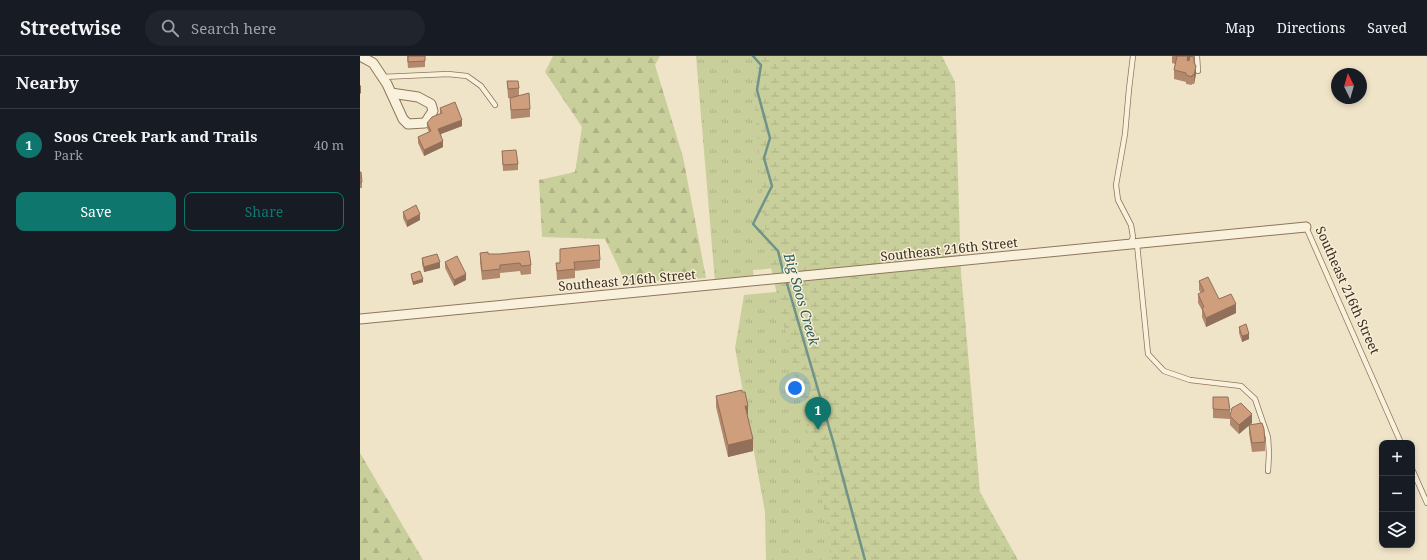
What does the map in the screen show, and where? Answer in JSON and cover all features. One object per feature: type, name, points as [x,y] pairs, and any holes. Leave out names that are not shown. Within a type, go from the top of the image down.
[{"type":"street","points":[[360,56],[372,63],[382,77],[403,119],[408,124],[425,123],[433,111],[431,104],[418,97],[391,93]]},
{"type":"street","name":"Southeast 216th Street","points":[[360,319],[1306,227]]},
{"type":"lane","points":[[1133,56],[1126,134],[1116,185],[1118,200],[1131,225],[1148,354],[1164,371],[1190,380],[1241,386],[1255,399],[1268,437],[1270,454],[1268,471]]},
{"type":"lane","points":[[1197,56],[1198,71]]},
{"type":"lane","points":[[382,77],[448,74],[467,76],[481,86],[495,106]]},
{"type":"lane","name":"Southeast 216th Street","points":[[1306,227],[1400,440]]},
{"type":"lane","points":[[1415,476],[1427,503]]},
{"type":"green space","points":[[553,56],[660,56],[655,65],[683,157],[706,278],[626,283],[605,239],[542,237],[539,180],[575,172],[582,127],[545,72]]},
{"type":"green space","points":[[696,56],[811,56],[830,264],[753,270],[754,278],[715,282]]},
{"type":"green space","points":[[758,56],[942,56],[955,82],[961,272],[980,492],[1018,560],[832,560],[820,484],[767,250],[754,94]]},
{"type":"green space","points":[[847,285],[922,560],[766,560],[765,512],[735,348],[744,295]]},
{"type":"green space","points":[[360,453],[423,560],[360,560]]},
{"type":"building","points":[[408,56],[425,56],[425,61],[408,62]]},
{"type":"building","points":[[1177,56],[1188,56],[1187,60],[1189,61],[1190,56],[1194,57],[1194,63],[1196,66],[1192,77],[1186,75],[1186,73],[1174,70]]},
{"type":"building","points":[[507,81],[518,81],[519,88],[508,89]]},
{"type":"building","points":[[529,93],[530,109],[511,110],[510,98]]},
{"type":"building","points":[[455,102],[462,120],[438,129],[443,141],[424,150],[418,137],[431,131],[427,123],[432,117],[442,113],[440,108]]},
{"type":"building","points":[[516,150],[518,164],[503,165],[502,151]]},
{"type":"building","points":[[360,172],[362,182],[360,183]]},
{"type":"building","points":[[416,205],[420,214],[407,221],[403,212]]},
{"type":"building","points":[[599,245],[600,260],[574,262],[575,269],[557,271],[556,263],[560,263],[560,249]]},
{"type":"building","points":[[529,251],[531,265],[521,266],[520,263],[500,265],[500,269],[482,271],[480,253],[488,252],[488,254],[499,254]]},
{"type":"building","points":[[437,254],[440,262],[424,267],[422,258]]},
{"type":"building","points":[[457,256],[466,274],[454,280],[445,262]]},
{"type":"building","points":[[420,271],[423,279],[413,282],[411,274]]},
{"type":"building","points":[[1208,277],[1219,299],[1231,294],[1236,304],[1206,318],[1202,308],[1204,307],[1198,294],[1204,291],[1199,281]]},
{"type":"building","points":[[1246,324],[1249,334],[1242,336],[1239,327]]},
{"type":"building","points":[[742,390],[742,392],[745,392],[748,406],[745,406],[753,439],[728,445],[716,396]]},
{"type":"building","points":[[1213,397],[1228,397],[1230,410],[1213,409]]},
{"type":"building","points":[[1241,403],[1252,414],[1239,425],[1230,416],[1232,408]]},
{"type":"building","points":[[1262,423],[1265,442],[1252,443],[1249,425]]},
{"type":"waterway","name":"Big Soos Creek","points":[[753,56],[761,65],[757,90],[770,138],[764,158],[772,186],[753,224],[778,251],[784,275]]},
{"type":"waterway","name":"Big Soos Creek","points":[[786,280],[833,441],[865,560]]},
{"type":"place","name":"Soos Creek Park and Trails","points":[[818,430]]}]
